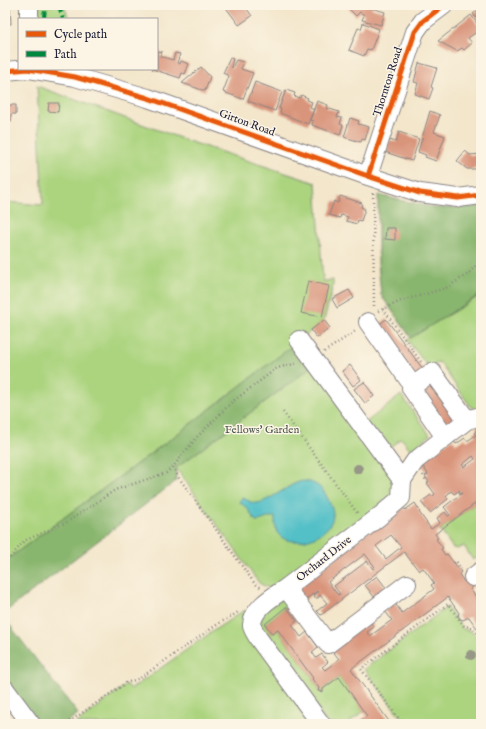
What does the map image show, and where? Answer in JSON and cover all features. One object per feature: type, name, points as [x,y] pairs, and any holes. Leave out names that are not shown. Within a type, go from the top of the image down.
[{"type":"street","points":[[29,5],[29,18]]},
{"type":"street","name":"Thornton Road","points":[[368,176],[415,32],[423,21],[444,5]]},
{"type":"street","name":"Girton Road","points":[[5,71],[18,70]]},
{"type":"street","name":"Girton Road","points":[[34,70],[75,77],[148,98],[420,193],[458,198],[481,195]]},
{"type":"street","points":[[368,322],[413,386]]},
{"type":"street","points":[[299,340],[312,360],[402,480]]},
{"type":"street","points":[[445,437],[410,388],[432,372],[474,418]]},
{"type":"street","name":"Orchard Drive","points":[[320,724],[258,638],[252,626],[254,614],[401,498],[402,480],[415,461],[445,437],[474,418]]},
{"type":"street","points":[[280,592],[328,644],[407,584]]},
{"type":"street","points":[[5,689],[31,724]]},
{"type":"path","points":[[368,176],[373,192],[374,313],[401,302],[446,288],[468,274],[481,260]]},
{"type":"path","points":[[383,309],[427,370],[432,372]]},
{"type":"path","points":[[5,564],[24,541],[67,522],[115,490],[166,473],[173,467],[196,438],[232,402],[277,368],[312,360],[368,322]]},
{"type":"path","points":[[283,412],[367,526]]},
{"type":"path","points":[[173,467],[179,478],[255,584],[280,592]]},
{"type":"path","points":[[421,473],[427,482]]},
{"type":"path","points":[[454,563],[456,561],[472,572]]},
{"type":"path","points":[[403,724],[361,669],[448,604],[464,626],[472,627],[481,638]]},
{"type":"path","points":[[66,724],[126,682],[140,678],[218,624],[244,609],[261,608]]},
{"type":"path","points":[[454,613],[457,610]]},
{"type":"green space","points":[[39,5],[64,5],[69,18],[39,18]]},
{"type":"green space","points":[[37,86],[191,142],[316,183],[323,281],[333,280],[333,286],[324,320],[176,435],[5,561],[5,202],[43,205]]},
{"type":"green space","points":[[378,195],[436,208],[474,207],[481,205],[481,294],[411,338],[381,295],[378,263]]},
{"type":"green space","points":[[481,295],[481,411],[477,411],[471,407],[439,362],[429,368],[407,340]]},
{"type":"green space","points":[[296,343],[313,366],[176,468],[176,481],[5,612],[5,561],[176,435]]},
{"type":"green space","name":"Fellows' Garden","points":[[313,366],[395,479],[393,494],[272,590],[259,583],[176,468]]},
{"type":"green space","points":[[401,395],[430,435],[411,450],[401,438],[386,451],[365,423]]},
{"type":"green space","points":[[481,499],[481,555],[473,560],[464,546],[457,549],[453,548],[440,530]]},
{"type":"green space","points":[[286,599],[291,603],[265,624],[272,634],[278,630],[313,678],[312,679],[319,688],[318,691],[323,692],[323,689],[339,677],[364,711],[347,724],[328,724],[259,628],[264,610],[279,600]]},
{"type":"green space","points":[[447,607],[463,629],[471,631],[481,642],[481,724],[406,724],[364,669]]},
{"type":"green space","points":[[243,611],[250,611],[314,724],[76,724],[127,684],[131,689]]},
{"type":"green space","points":[[5,619],[78,714],[68,721],[69,724],[37,724],[5,681]]},
{"type":"water","points":[[303,481],[315,484],[323,490],[333,513],[331,523],[325,530],[308,539],[290,541],[282,538],[276,530],[275,517],[256,521],[248,509],[240,503],[242,498],[254,503],[265,501]]},
{"type":"building","points":[[224,5],[244,5],[252,16],[239,25]]},
{"type":"building","points":[[345,5],[374,5],[371,8],[385,12],[381,25],[362,20],[364,15],[360,12],[356,16]]},
{"type":"building","points":[[5,7],[10,7],[11,24],[5,24]]},
{"type":"building","points":[[481,7],[481,24],[473,14]]},
{"type":"building","points":[[471,15],[481,29],[468,38],[472,43],[464,50],[462,48],[457,51],[438,41]]},
{"type":"building","points":[[363,23],[379,29],[371,50],[367,49],[364,56],[349,50],[358,28],[361,29]]},
{"type":"building","points":[[158,51],[162,52],[160,56],[173,60],[175,53],[180,54],[177,63],[180,64],[181,61],[189,64],[185,74],[182,73],[180,78],[155,70],[158,70]]},
{"type":"building","points":[[230,58],[233,59],[232,68],[236,60],[244,62],[241,69],[253,73],[243,99],[223,92],[229,76],[223,73]]},
{"type":"building","points":[[419,63],[437,68],[429,99],[415,94],[418,83],[414,82]]},
{"type":"building","points":[[201,67],[210,77],[205,91],[182,83]]},
{"type":"building","points":[[255,82],[282,92],[275,111],[248,101]]},
{"type":"building","points":[[286,90],[295,93],[294,96],[300,98],[301,95],[308,98],[307,100],[312,102],[310,107],[314,109],[308,124],[280,113],[281,109],[279,108]]},
{"type":"building","points":[[317,101],[328,105],[327,108],[339,112],[337,117],[342,118],[340,124],[343,125],[340,135],[312,125],[313,121],[310,120]]},
{"type":"building","points":[[49,103],[59,103],[58,112],[48,111]]},
{"type":"building","points":[[5,105],[16,105],[16,114],[11,114],[11,121],[5,121]]},
{"type":"building","points":[[430,111],[440,115],[434,132],[445,136],[436,161],[425,157],[426,155],[418,152]]},
{"type":"building","points":[[350,118],[359,121],[358,124],[369,127],[365,140],[362,139],[361,142],[344,137]]},
{"type":"building","points":[[399,132],[419,139],[412,161],[385,152],[390,140],[396,142]]},
{"type":"building","points":[[465,151],[470,155],[481,154],[481,169],[467,169],[457,161]]},
{"type":"building","points":[[340,196],[362,203],[361,207],[365,209],[361,221],[358,220],[357,224],[346,221],[348,217],[345,216],[341,215],[340,218],[329,215],[334,201],[338,203]]},
{"type":"building","points":[[386,228],[395,228],[395,240],[385,239]]},
{"type":"building","points":[[308,281],[329,286],[322,317],[301,313]]},
{"type":"building","points":[[349,290],[354,298],[337,308],[332,299]]},
{"type":"building","points":[[386,319],[425,372],[415,379],[377,326]]},
{"type":"building","points":[[324,320],[330,328],[317,338],[311,330]]},
{"type":"building","points":[[350,365],[361,380],[353,386],[342,371]]},
{"type":"building","points":[[432,378],[461,417],[446,428],[416,388]]},
{"type":"building","points":[[364,382],[374,396],[365,403],[354,389]]},
{"type":"building","points":[[481,424],[481,499],[435,534],[438,538],[436,539],[443,548],[441,549],[445,555],[447,554],[461,572],[459,574],[464,582],[467,580],[473,587],[470,589],[479,601],[481,600],[481,634],[469,617],[463,620],[460,619],[458,616],[459,613],[448,597],[351,669],[391,724],[356,724],[367,716],[339,677],[323,689],[323,692],[318,691],[319,688],[312,679],[313,678],[278,630],[272,634],[265,624],[286,607],[297,621],[292,625],[301,637],[307,632],[318,647],[312,652],[316,658],[322,654],[328,662],[322,667],[325,670],[339,659],[331,649],[369,621],[374,627],[367,632],[370,636],[392,620],[384,610],[394,602],[402,613],[434,589],[431,585],[434,583],[423,568],[419,571],[404,552],[321,615],[317,611],[327,603],[320,595],[318,598],[314,598],[313,595],[318,592],[317,591],[301,603],[293,592],[401,505],[405,510],[415,503],[420,511],[419,512],[431,529],[440,523],[437,518],[445,512],[448,516],[450,515],[444,507],[462,493],[460,494],[460,490],[454,494],[451,491],[446,496],[448,499],[430,513],[421,502],[435,494],[427,483],[429,482],[425,476],[428,474],[420,462],[452,439],[456,444],[465,438],[467,441],[476,435],[474,433],[477,430],[476,427]],"holes":[[[473,456],[475,459],[464,467],[462,465]],[[391,535],[401,547],[386,559],[376,546]],[[365,554],[375,567],[373,569],[367,561],[334,586],[340,594],[338,595],[328,582]]]},
{"type":"building","points":[[377,576],[390,593],[378,602],[365,585]]},
{"type":"marked path","points":[[44,18],[45,5]]},
{"type":"marked path","points":[[59,5],[63,18]]},
{"type":"cycle path","points":[[368,176],[415,32],[423,21],[444,5]]},
{"type":"cycle path","points":[[5,71],[18,70]]},
{"type":"cycle path","points":[[34,70],[75,77],[148,98],[420,193],[458,198],[481,195]]}]
